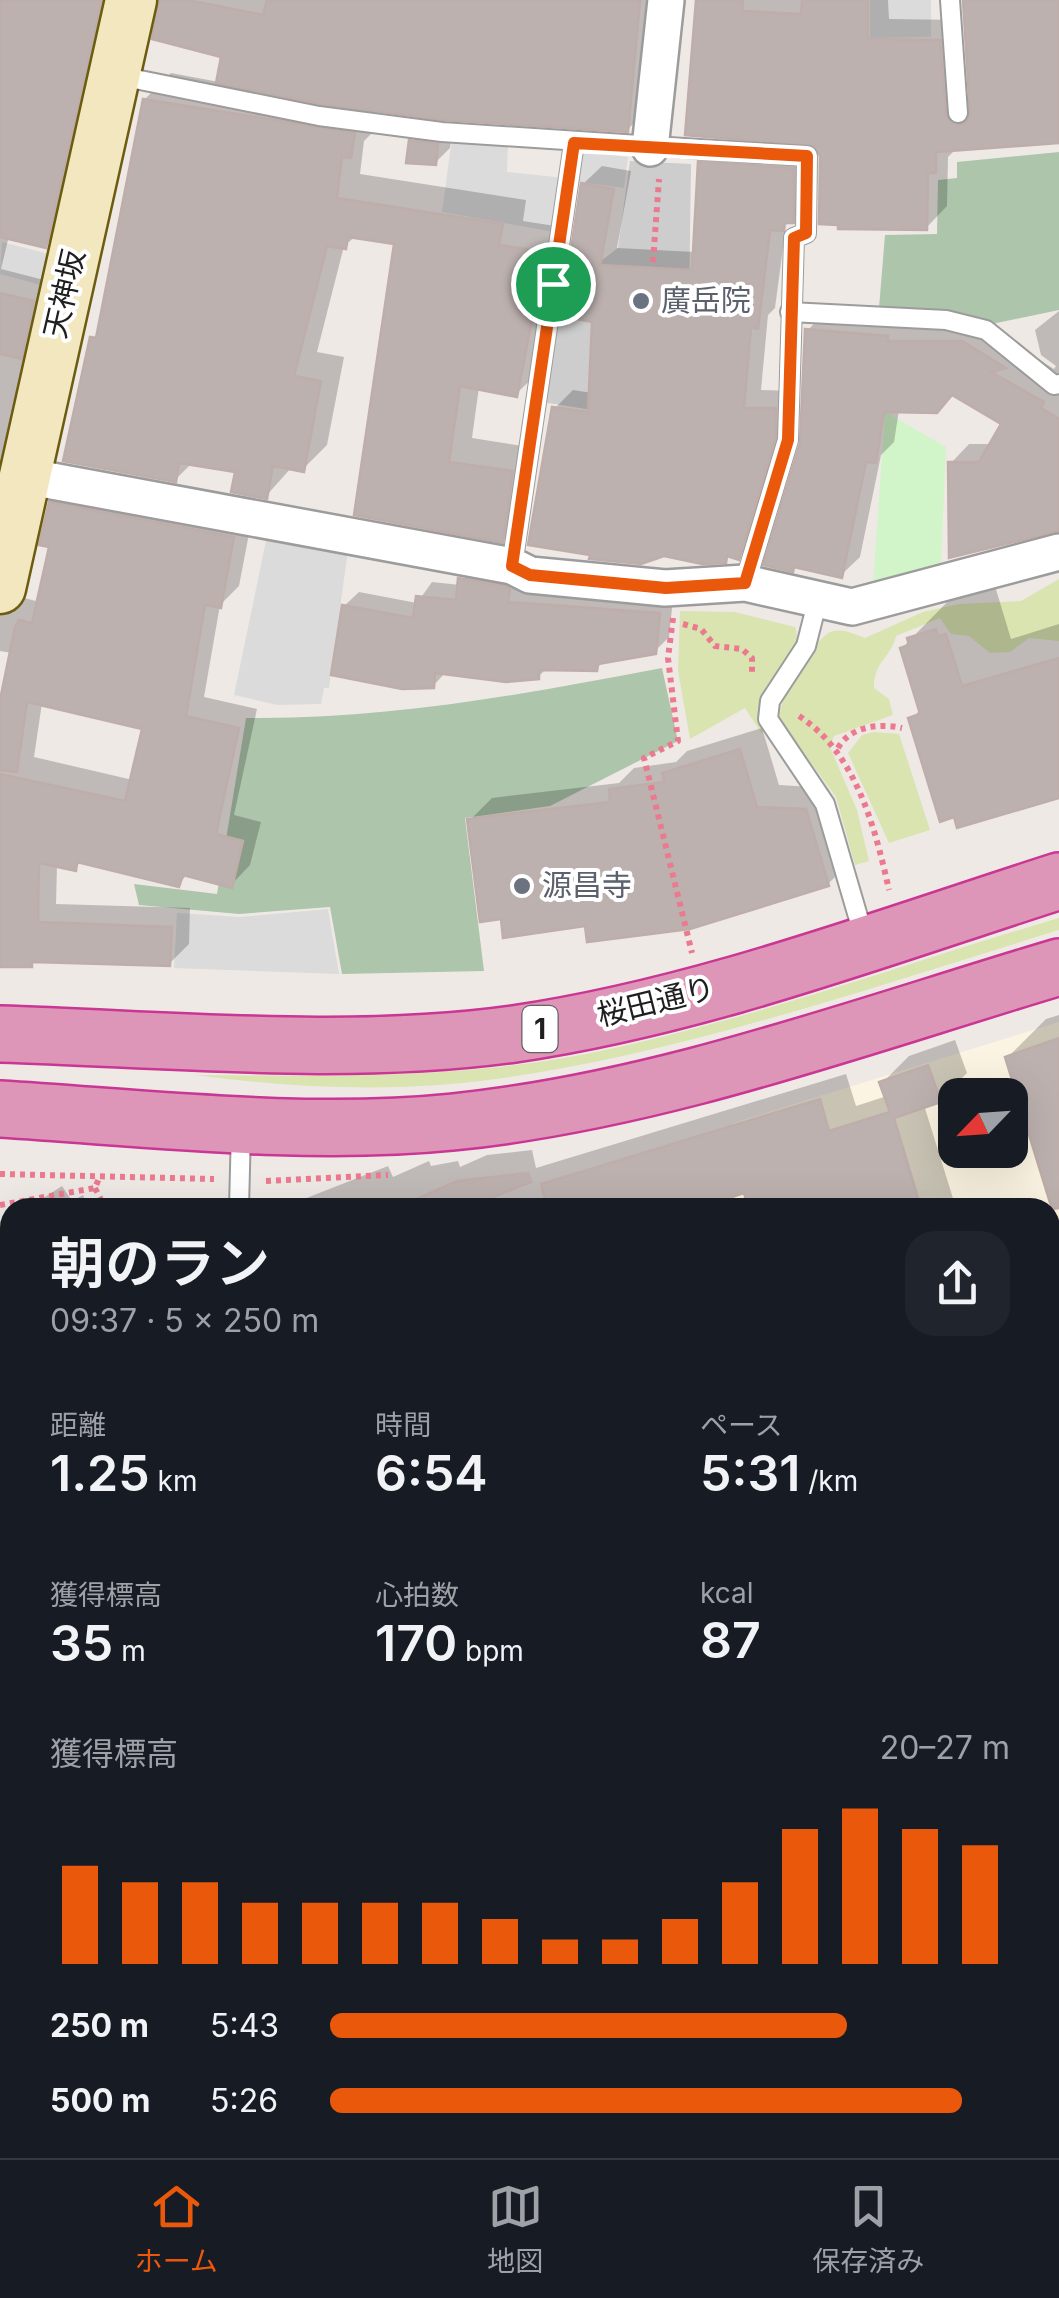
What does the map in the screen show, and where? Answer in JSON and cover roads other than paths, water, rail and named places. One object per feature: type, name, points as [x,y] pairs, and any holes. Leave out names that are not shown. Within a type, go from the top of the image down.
[{"type":"highway","name":"桜田通り","points":[[0,1034],[353,1044],[512,1034],[608,1016],[866,942],[1059,881]]},
{"type":"highway","points":[[0,1110],[241,1123],[449,1123],[538,1112],[737,1063],[1059,966]]},
{"type":"street","name":"天神坂","points":[[0,588],[131,0]]},
{"type":"street","points":[[655,148],[666,0]]},
{"type":"street","points":[[24,476],[512,566],[530,575],[677,588],[745,583],[852,607],[1059,552]]},
{"type":"lane","points":[[950,0],[958,113]]},
{"type":"lane","points":[[114,75],[319,116],[574,143],[807,156],[806,233],[794,238],[788,440],[745,583]]},
{"type":"lane","points":[[512,566],[574,143]]},
{"type":"lane","points":[[790,312],[946,320],[986,330],[1057,389]]},
{"type":"lane","points":[[818,599],[806,646],[770,701],[768,719],[825,804],[866,942]]},
{"type":"lane","points":[[239,1198],[241,1123]]},
{"type":"place","name":"廣岳院","points":[[641,301]]},
{"type":"place","name":"源昌寺","points":[[522,886]]}]
